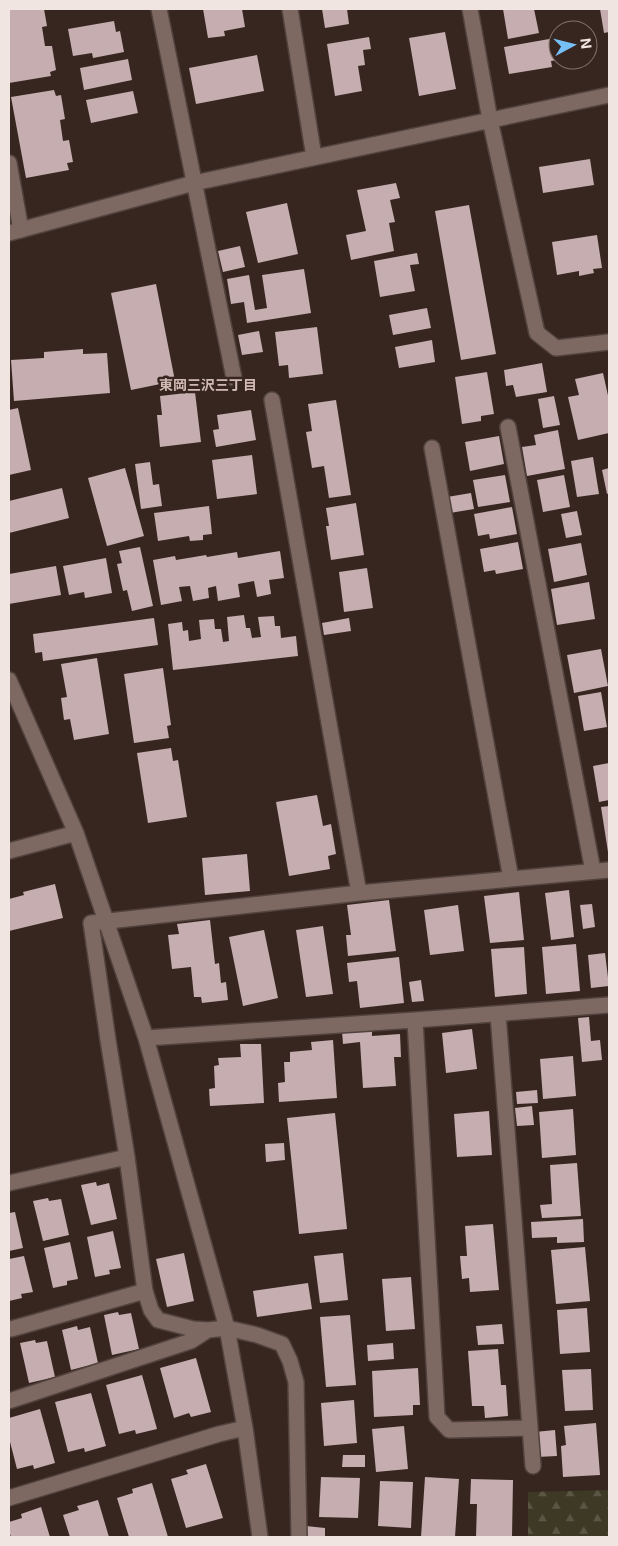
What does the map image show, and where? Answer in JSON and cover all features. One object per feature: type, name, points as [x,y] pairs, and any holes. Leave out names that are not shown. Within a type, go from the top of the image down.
[{"type":"street","points":[[159,9],[234,378]]},
{"type":"street","points":[[290,9],[314,157]]},
{"type":"street","points":[[470,9],[490,120],[537,332],[556,348],[609,342]]},
{"type":"street","points":[[9,163],[15,232],[194,183],[490,120],[609,99]]},
{"type":"street","points":[[272,400],[360,893]]},
{"type":"street","points":[[508,427],[593,871]]},
{"type":"street","points":[[432,448],[511,879]]},
{"type":"street","points":[[9,680],[76,833],[146,1038],[227,1328],[245,1428],[260,1537]]},
{"type":"street","points":[[9,851],[76,833]]},
{"type":"street","points":[[299,1537],[296,1382],[290,1361],[282,1344],[257,1335],[227,1328],[193,1329],[158,1320],[151,1310],[145,1291],[127,1157],[91,923],[360,893],[609,870]]},
{"type":"street","points":[[146,1038],[609,1005]]},
{"type":"street","points":[[498,1014],[532,1466]]},
{"type":"street","points":[[415,1020],[437,1417],[449,1430],[530,1428]]},
{"type":"street","points":[[9,1183],[127,1157]]},
{"type":"street","points":[[11,1329],[145,1291]]},
{"type":"street","points":[[9,1401],[191,1341],[208,1330]]},
{"type":"street","points":[[9,1498],[218,1434],[245,1428]]},
{"type":"green space","points":[[609,1490],[609,1537],[528,1537],[528,1492]]},
{"type":"building","points":[[9,9],[44,9],[47,26],[42,27],[45,46],[52,46],[56,70],[50,72],[51,76],[9,83]]},
{"type":"building","points":[[203,9],[242,9],[245,27],[224,31],[225,36],[208,38]]},
{"type":"building","points":[[322,9],[347,9],[349,24],[325,28]]},
{"type":"building","points":[[503,9],[534,9],[539,33],[508,39]]},
{"type":"building","points":[[600,9],[609,9],[609,32],[604,33]]},
{"type":"building","points":[[114,21],[116,32],[120,31],[124,52],[93,58],[92,53],[73,56],[68,29]]},
{"type":"building","points":[[445,32],[456,89],[419,96],[409,38]]},
{"type":"building","points":[[369,37],[371,49],[363,50],[365,65],[358,66],[362,91],[335,96],[327,44]]},
{"type":"building","points":[[548,39],[548,68],[509,74],[504,47]]},
{"type":"building","points":[[257,55],[264,91],[196,104],[189,68]]},
{"type":"building","points":[[128,59],[132,80],[84,90],[80,68]]},
{"type":"building","points":[[54,90],[56,96],[61,95],[65,119],[60,120],[63,141],[69,140],[73,162],[67,163],[69,170],[26,178],[11,97]]},
{"type":"building","points":[[133,91],[138,113],[91,123],[86,100]]},
{"type":"building","points":[[590,159],[594,185],[543,193],[539,167]]},
{"type":"building","points":[[396,183],[400,198],[390,200],[395,222],[389,223],[394,251],[351,260],[346,235],[366,231],[357,190]]},
{"type":"building","points":[[287,203],[298,254],[258,263],[246,212]]},
{"type":"building","points":[[469,205],[496,354],[461,360],[435,211]]},
{"type":"building","points":[[597,235],[602,268],[593,269],[594,273],[579,276],[579,271],[557,275],[552,242]]},
{"type":"building","points":[[240,246],[245,267],[223,272],[218,251]]},
{"type":"building","points":[[417,253],[419,264],[410,265],[415,291],[380,297],[374,261]]},
{"type":"building","points":[[304,269],[311,313],[247,323],[244,302],[231,304],[227,279],[249,275],[255,310],[267,308],[262,275]]},
{"type":"building","points":[[156,284],[175,381],[131,390],[111,293]]},
{"type":"building","points":[[427,308],[431,328],[393,335],[389,315]]},
{"type":"building","points":[[317,327],[323,374],[289,378],[288,365],[279,366],[275,332]]},
{"type":"building","points":[[259,331],[263,352],[242,355],[238,335]]},
{"type":"building","points":[[432,340],[435,362],[399,368],[395,347]]},
{"type":"building","points":[[83,349],[83,354],[107,353],[110,393],[14,401],[11,360],[44,358],[44,352]]},
{"type":"building","points":[[542,363],[547,392],[516,397],[513,385],[506,386],[504,370]]},
{"type":"building","points":[[487,372],[494,414],[481,416],[481,421],[462,424],[455,377]]},
{"type":"building","points":[[603,373],[609,400],[609,433],[578,440],[568,397],[579,395],[575,379]]},
{"type":"building","points":[[195,392],[201,442],[160,447],[157,415],[162,415],[160,396]]},
{"type":"building","points":[[554,396],[560,425],[543,428],[538,399]]},
{"type":"building","points":[[336,400],[351,495],[329,498],[324,466],[312,468],[306,432],[312,431],[308,404]]},
{"type":"building","points":[[18,408],[31,470],[9,475],[9,410]]},
{"type":"building","points":[[251,410],[256,440],[216,447],[213,430],[219,429],[217,415]]},
{"type":"building","points":[[558,430],[565,469],[527,476],[522,447],[536,445],[534,435]]},
{"type":"building","points":[[499,436],[504,464],[470,471],[465,442]]},
{"type":"building","points":[[252,455],[257,494],[217,499],[212,460]]},
{"type":"building","points":[[593,457],[599,494],[577,497],[571,461]]},
{"type":"building","points":[[150,462],[153,485],[159,484],[162,506],[141,509],[135,464]]},
{"type":"building","points":[[125,468],[144,536],[107,546],[88,478]]},
{"type":"building","points":[[609,468],[609,493],[607,494],[602,470]]},
{"type":"building","points":[[505,475],[510,502],[478,507],[473,480]]},
{"type":"building","points":[[564,475],[570,507],[543,512],[537,480]]},
{"type":"building","points":[[62,488],[69,518],[9,533],[9,501]]},
{"type":"building","points":[[471,493],[474,509],[450,513],[447,497]]},
{"type":"building","points":[[356,503],[364,555],[331,560],[326,526],[329,526],[326,508]]},
{"type":"building","points":[[209,506],[212,534],[203,535],[203,540],[190,541],[189,536],[158,541],[154,513]]},
{"type":"building","points":[[512,507],[517,534],[490,539],[489,534],[478,536],[474,514]]},
{"type":"building","points":[[577,511],[582,535],[566,538],[561,514]]},
{"type":"building","points":[[518,542],[523,569],[496,574],[495,570],[484,572],[480,549]]},
{"type":"building","points":[[581,543],[587,575],[554,582],[548,549]]},
{"type":"building","points":[[140,547],[153,606],[132,611],[127,590],[123,591],[117,564],[122,563],[119,551]]},
{"type":"building","points":[[280,551],[284,578],[269,580],[271,594],[257,597],[254,581],[238,584],[240,597],[218,601],[216,586],[208,588],[209,598],[193,601],[190,586],[179,587],[182,601],[161,605],[153,560],[175,556],[176,560],[237,552],[238,558]]},
{"type":"building","points":[[106,558],[112,593],[85,598],[84,592],[69,595],[63,566]]},
{"type":"building","points":[[56,566],[61,595],[9,604],[9,574]]},
{"type":"building","points":[[367,568],[373,608],[344,612],[339,572]]},
{"type":"building","points":[[589,582],[595,619],[557,625],[551,589]]},
{"type":"building","points":[[244,615],[246,628],[250,628],[252,638],[261,637],[258,617],[274,616],[275,626],[280,626],[281,638],[296,636],[298,656],[173,670],[168,624],[182,622],[183,631],[188,630],[189,641],[201,639],[199,620],[214,619],[215,629],[221,629],[223,642],[229,641],[227,617]]},
{"type":"building","points":[[154,618],[158,645],[43,661],[42,652],[35,653],[33,634]]},
{"type":"building","points":[[349,618],[351,631],[324,635],[322,623]]},
{"type":"building","points":[[601,649],[608,686],[574,693],[567,655]]},
{"type":"building","points":[[97,658],[109,734],[74,740],[70,719],[64,720],[61,698],[67,697],[61,664]]},
{"type":"building","points":[[163,668],[171,725],[167,726],[169,738],[134,743],[124,674]]},
{"type":"building","points":[[601,692],[607,727],[584,731],[578,696]]},
{"type":"building","points":[[171,748],[173,761],[178,760],[187,817],[148,823],[137,753]]},
{"type":"building","points":[[609,763],[609,800],[599,802],[593,766]]},
{"type":"building","points":[[317,795],[323,826],[331,824],[336,854],[328,856],[330,869],[289,876],[276,802]]},
{"type":"building","points":[[609,806],[609,851],[608,852],[601,807]]},
{"type":"building","points":[[247,854],[250,891],[205,895],[202,858]]},
{"type":"building","points":[[55,884],[63,918],[9,931],[9,899],[24,895],[23,892]]},
{"type":"building","points":[[569,890],[574,937],[551,940],[545,893]]},
{"type":"building","points":[[519,892],[524,940],[490,943],[484,896]]},
{"type":"building","points":[[389,900],[396,951],[348,956],[346,935],[351,935],[347,905]]},
{"type":"building","points":[[592,904],[595,927],[583,929],[580,905]]},
{"type":"building","points":[[458,905],[464,951],[430,955],[424,910]]},
{"type":"building","points":[[210,920],[215,964],[219,963],[221,983],[226,982],[228,1000],[202,1003],[201,997],[194,997],[191,967],[172,969],[168,935],[179,934],[177,924]]},
{"type":"building","points":[[323,926],[333,994],[306,997],[296,930]]},
{"type":"building","points":[[264,930],[278,998],[243,1006],[229,937]]},
{"type":"building","points":[[576,944],[580,991],[546,994],[542,947]]},
{"type":"building","points":[[524,947],[527,994],[495,997],[491,949]]},
{"type":"building","points":[[605,953],[609,986],[591,988],[588,955]]},
{"type":"building","points":[[399,957],[404,1003],[360,1008],[357,981],[349,982],[347,963]]},
{"type":"building","points":[[421,980],[424,1001],[412,1002],[409,982]]},
{"type":"building","points":[[589,1017],[591,1041],[600,1040],[602,1060],[582,1062],[578,1018]]},
{"type":"building","points":[[372,1029],[372,1036],[400,1034],[401,1057],[394,1057],[396,1086],[363,1088],[360,1042],[343,1044],[342,1031]]},
{"type":"building","points":[[472,1029],[477,1069],[446,1073],[442,1033]]},
{"type":"building","points":[[333,1040],[337,1098],[279,1102],[278,1083],[285,1082],[284,1062],[290,1062],[290,1052],[312,1050],[311,1042]]},
{"type":"building","points":[[240,1044],[261,1044],[264,1103],[210,1106],[209,1089],[215,1088],[214,1066],[219,1065],[218,1058],[241,1057]]},
{"type":"building","points":[[573,1056],[576,1096],[543,1099],[540,1059]]},
{"type":"building","points":[[537,1090],[538,1103],[517,1104],[516,1092]]},
{"type":"building","points":[[532,1106],[534,1125],[517,1126],[515,1108]]},
{"type":"building","points":[[573,1109],[576,1155],[542,1158],[539,1112]]},
{"type":"building","points":[[489,1111],[492,1155],[457,1157],[454,1114]]},
{"type":"building","points":[[335,1113],[347,1229],[299,1234],[287,1118]]},
{"type":"building","points":[[284,1143],[285,1160],[266,1162],[265,1144]]},
{"type":"building","points":[[577,1163],[581,1216],[542,1218],[540,1205],[552,1204],[550,1165]]},
{"type":"building","points":[[96,1182],[97,1186],[109,1183],[117,1219],[91,1225],[81,1185]]},
{"type":"building","points":[[48,1198],[49,1201],[61,1199],[69,1235],[43,1241],[33,1201]]},
{"type":"building","points":[[15,1212],[23,1248],[9,1251],[9,1213]]},
{"type":"building","points":[[583,1219],[584,1242],[557,1243],[557,1237],[532,1238],[531,1222]]},
{"type":"building","points":[[493,1224],[499,1290],[470,1292],[469,1278],[462,1279],[460,1256],[467,1256],[465,1226]]},
{"type":"building","points":[[113,1231],[121,1268],[109,1270],[110,1274],[95,1277],[87,1237]]},
{"type":"building","points":[[70,1242],[78,1279],[67,1281],[67,1285],[53,1288],[44,1248]]},
{"type":"building","points":[[585,1247],[590,1301],[556,1304],[551,1250]]},
{"type":"building","points":[[184,1253],[194,1301],[167,1307],[156,1259]]},
{"type":"building","points":[[343,1253],[348,1300],[320,1303],[314,1256]]},
{"type":"building","points":[[24,1256],[33,1292],[21,1294],[22,1298],[9,1301],[9,1259]]},
{"type":"building","points":[[411,1277],[415,1329],[386,1331],[382,1279]]},
{"type":"building","points":[[308,1283],[312,1309],[257,1317],[253,1291]]},
{"type":"building","points":[[587,1308],[590,1352],[560,1354],[557,1310]]},
{"type":"building","points":[[118,1312],[119,1315],[131,1313],[139,1349],[112,1355],[104,1315]]},
{"type":"building","points":[[350,1315],[356,1385],[326,1387],[320,1317]]},
{"type":"building","points":[[502,1324],[504,1344],[478,1345],[476,1326]]},
{"type":"building","points":[[77,1326],[78,1330],[90,1327],[98,1363],[71,1370],[62,1330]]},
{"type":"building","points":[[35,1340],[36,1343],[47,1341],[55,1377],[29,1383],[20,1343]]},
{"type":"building","points":[[393,1343],[394,1359],[368,1361],[367,1345]]},
{"type":"building","points":[[498,1349],[501,1385],[506,1385],[508,1416],[485,1418],[484,1406],[472,1406],[468,1351]]},
{"type":"building","points":[[196,1358],[211,1412],[191,1417],[189,1413],[174,1418],[160,1368]]},
{"type":"building","points":[[418,1368],[420,1405],[413,1405],[413,1415],[374,1417],[372,1371]]},
{"type":"building","points":[[591,1369],[593,1410],[565,1411],[562,1370]]},
{"type":"building","points":[[142,1375],[157,1429],[136,1434],[135,1430],[119,1434],[106,1385]]},
{"type":"building","points":[[91,1393],[106,1446],[85,1452],[84,1448],[68,1452],[55,1402]]},
{"type":"building","points":[[354,1400],[357,1443],[324,1446],[321,1403]]},
{"type":"building","points":[[40,1409],[55,1463],[34,1469],[33,1465],[17,1469],[9,1438],[9,1418]]},
{"type":"building","points":[[596,1423],[600,1475],[563,1477],[561,1446],[566,1445],[564,1426]]},
{"type":"building","points":[[404,1426],[408,1469],[376,1472],[372,1429]]},
{"type":"building","points":[[555,1430],[557,1456],[537,1457],[535,1432]]},
{"type":"building","points":[[343,1455],[365,1455],[365,1467],[342,1467]]},
{"type":"building","points":[[206,1464],[223,1518],[186,1528],[171,1479],[188,1474],[186,1470]]},
{"type":"building","points":[[321,1477],[360,1478],[358,1518],[319,1517]]},
{"type":"building","points":[[425,1477],[459,1479],[455,1537],[421,1537]]},
{"type":"building","points":[[471,1479],[513,1480],[512,1537],[476,1537],[477,1504],[470,1504]]},
{"type":"building","points":[[380,1481],[413,1482],[411,1528],[378,1526]]},
{"type":"building","points":[[152,1483],[168,1537],[129,1537],[117,1498],[133,1493],[132,1489]]},
{"type":"building","points":[[98,1500],[109,1537],[70,1537],[63,1515],[79,1510],[77,1506]]},
{"type":"building","points":[[41,1507],[50,1537],[11,1537],[9,1522],[22,1518],[21,1514]]},
{"type":"building","points":[[306,1526],[325,1528],[325,1537],[305,1537]]},
{"type":"district","name":"東岡三沢三丁目","points":[[208,384]]}]
